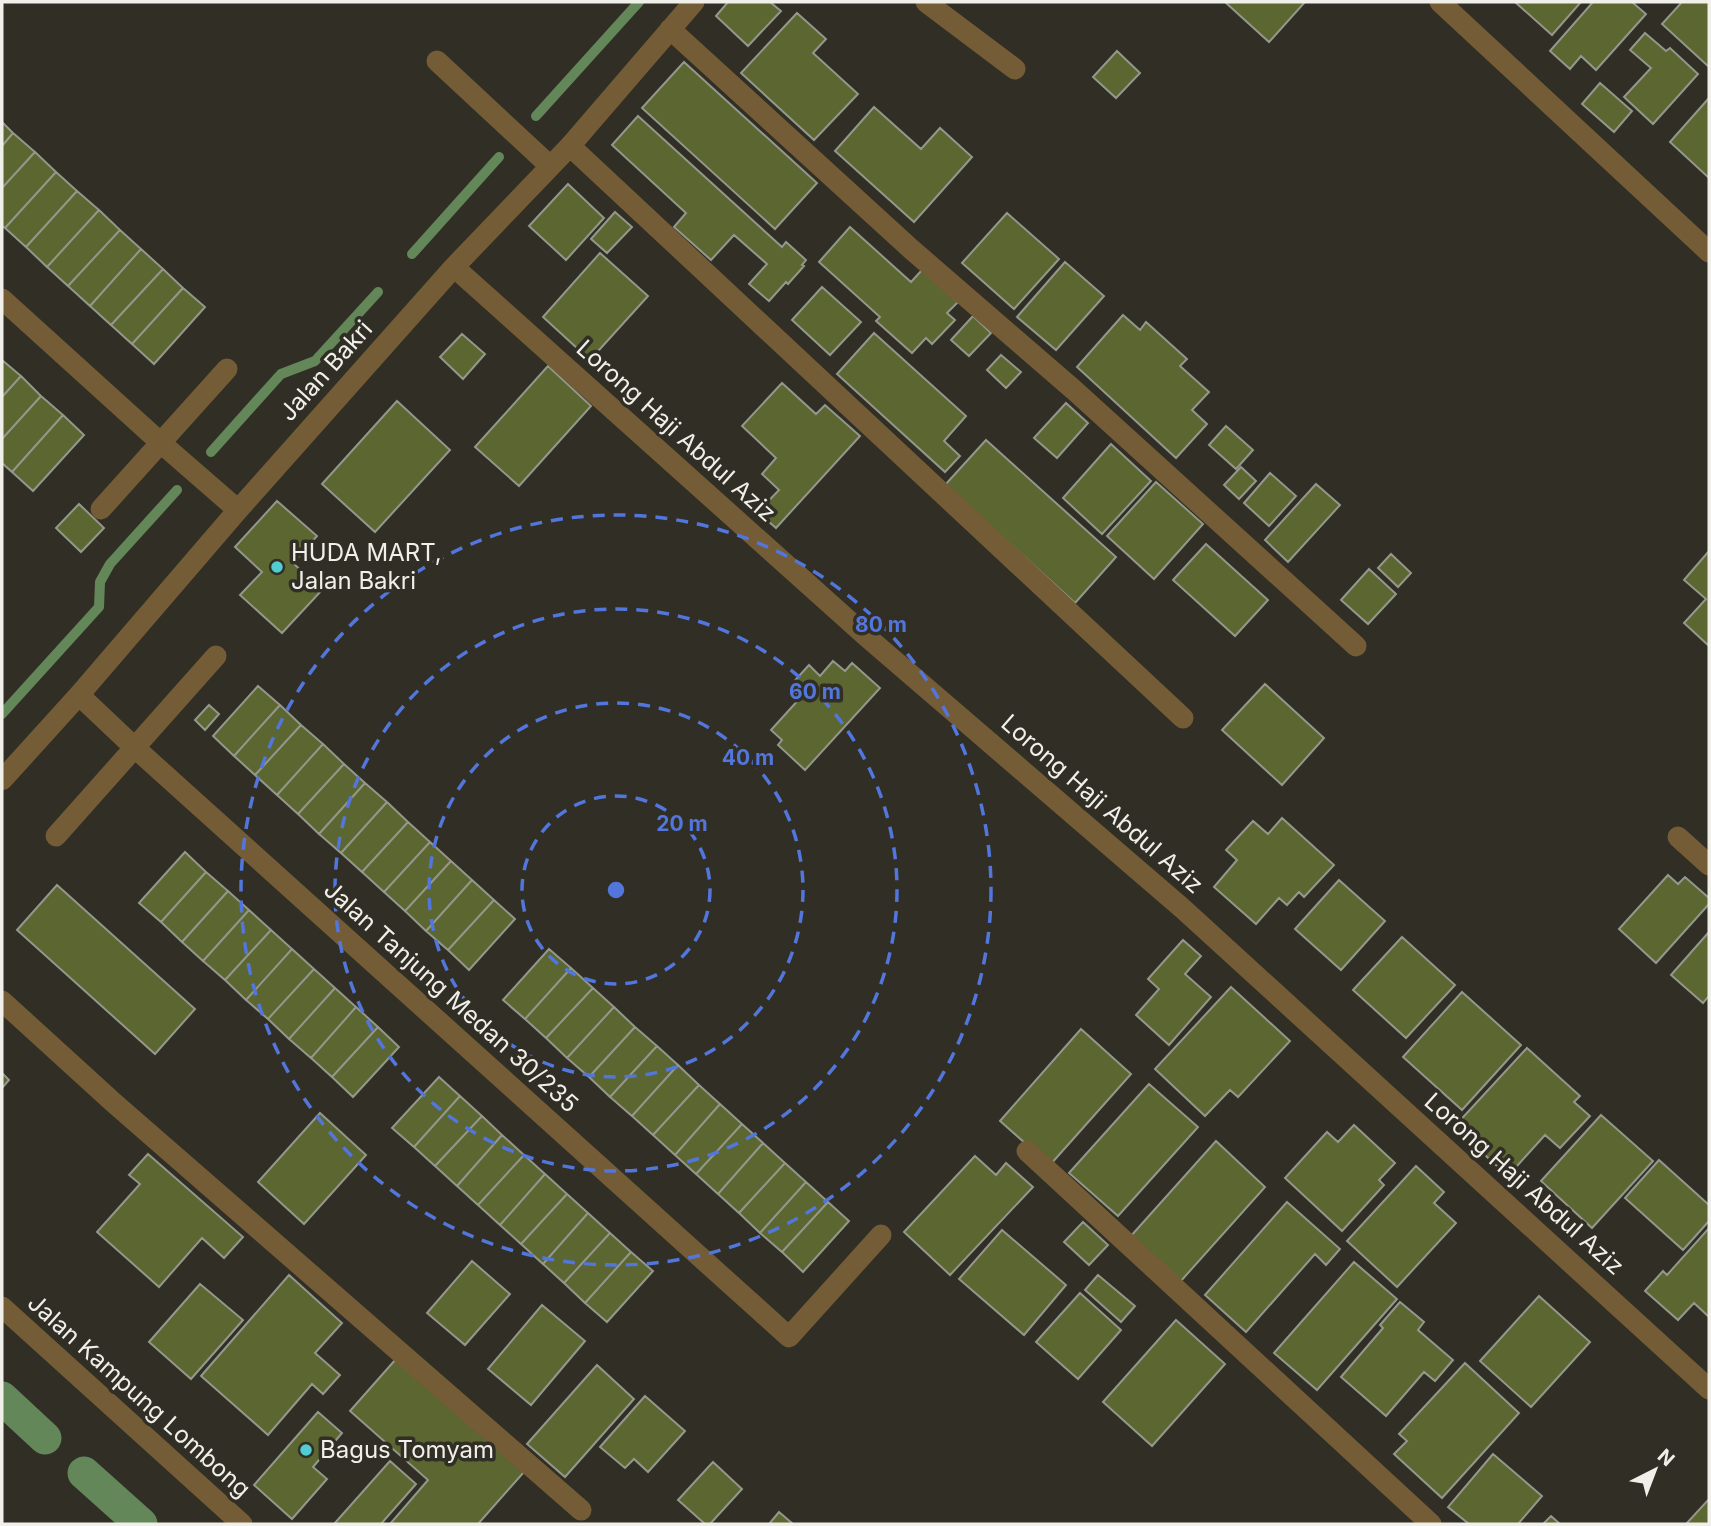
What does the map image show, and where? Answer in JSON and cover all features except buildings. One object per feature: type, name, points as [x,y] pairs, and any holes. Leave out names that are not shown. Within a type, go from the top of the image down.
[{"type":"street","name":"Jalan Bakri","points":[[2,780],[454,267],[570,146],[694,2]]},
{"type":"street","points":[[926,2],[1014,69]]},
{"type":"street","points":[[1440,2],[1709,252]]},
{"type":"street","points":[[670,29],[911,249],[1074,390],[1356,646]]},
{"type":"street","points":[[437,61],[550,166]]},
{"type":"street","points":[[570,146],[1183,718]]},
{"type":"street","name":"Lorong Haji Abdul Aziz","points":[[454,267],[867,638],[1182,908],[1709,1389]]},
{"type":"street","points":[[2,299],[238,510]]},
{"type":"street","points":[[101,509],[227,369]]},
{"type":"street","points":[[56,836],[216,656]]},
{"type":"street","name":"Jalan Tanjung Medan 30/235","points":[[79,695],[789,1337],[881,1235]]},
{"type":"street","points":[[1678,837],[1709,865]]},
{"type":"street","points":[[2,1001],[124,1112],[581,1510]]},
{"type":"street","points":[[1027,1151],[1431,1524]]},
{"type":"street","name":"Jalan Kampung Lombong","points":[[2,1307],[242,1524]]},
{"type":"waterway","points":[[536,116],[639,2]]},
{"type":"waterway","points":[[412,254],[499,157]]},
{"type":"waterway","points":[[211,452],[281,374],[315,361],[378,292]]},
{"type":"waterway","points":[[2,714],[99,607],[100,582],[110,564],[177,490]]},
{"type":"waterway","points":[[2,1398],[45,1438]]},
{"type":"waterway","points":[[84,1473],[141,1524]]},
{"type":"place","name":"HUDA MART, Jalan Bakri","points":[[277,567]]},
{"type":"place","name":"Bagus Tomyam","points":[[306,1450]]}]
